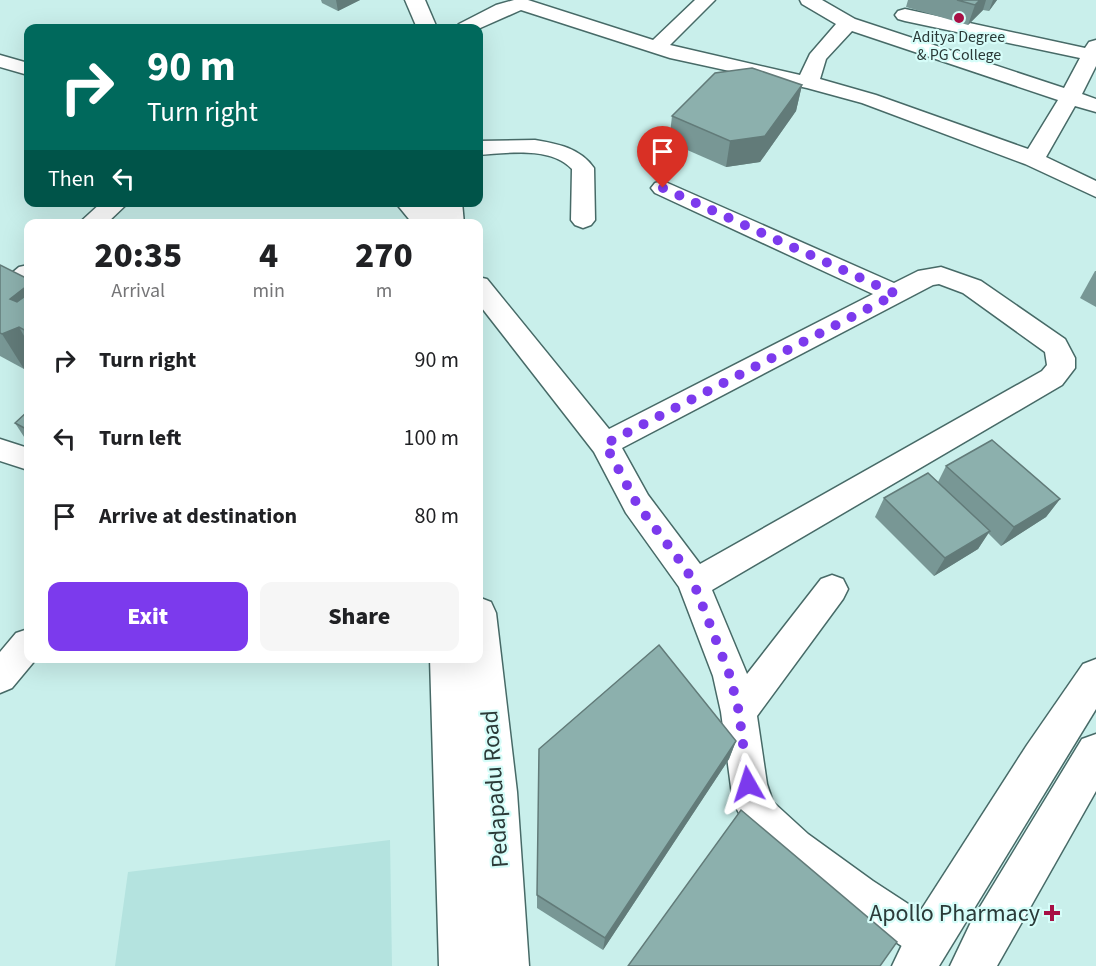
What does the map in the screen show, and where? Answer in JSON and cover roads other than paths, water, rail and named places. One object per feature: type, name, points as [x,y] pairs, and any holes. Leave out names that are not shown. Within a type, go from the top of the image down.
[{"type":"main road","points":[[397,0],[407,24]]},
{"type":"main road","points":[[415,0],[425,24]]},
{"type":"main road","name":"Pedapadu Road","points":[[483,660],[497,792],[506,966]]},
{"type":"main road","points":[[449,663],[462,966]]},
{"type":"main road","points":[[921,953],[1041,759],[1096,676]]},
{"type":"main road","points":[[973,966],[988,936],[1096,753]]},
{"type":"street","points":[[657,47],[706,0]]},
{"type":"street","points":[[809,0],[848,23],[1096,106]]},
{"type":"street","points":[[474,24],[513,5],[537,3],[657,47],[870,99],[1033,159],[1096,190]]},
{"type":"street","points":[[904,15],[1095,52],[1033,159]]},
{"type":"street","points":[[810,83],[809,74],[813,65],[848,23]]},
{"type":"street","points":[[0,61],[24,68]]},
{"type":"street","points":[[483,148],[546,148],[579,160],[583,168],[583,220]]},
{"type":"street","points":[[663,188],[896,294]]},
{"type":"street","points":[[96,219],[112,207]]},
{"type":"street","points":[[411,207],[422,219]]},
{"type":"street","points":[[605,444],[927,277],[941,274],[972,287],[1056,346],[1061,358],[1061,368],[1052,378],[694,584]]},
{"type":"street","points":[[0,297],[24,276]]},
{"type":"street","points":[[483,291],[605,444],[637,504],[686,569],[694,584],[730,676],[739,712],[748,784],[752,802],[760,815],[794,848],[859,895],[921,953]]},
{"type":"street","points":[[0,450],[24,458]]},
{"type":"street","points":[[739,712],[832,590]]},
{"type":"street","points":[[0,676],[24,649]]},
{"type":"place","name":"Aditya Degree & PG College","points":[[959,18]]},
{"type":"place","name":"Apollo Pharmacy","points":[[1052,913]]}]
